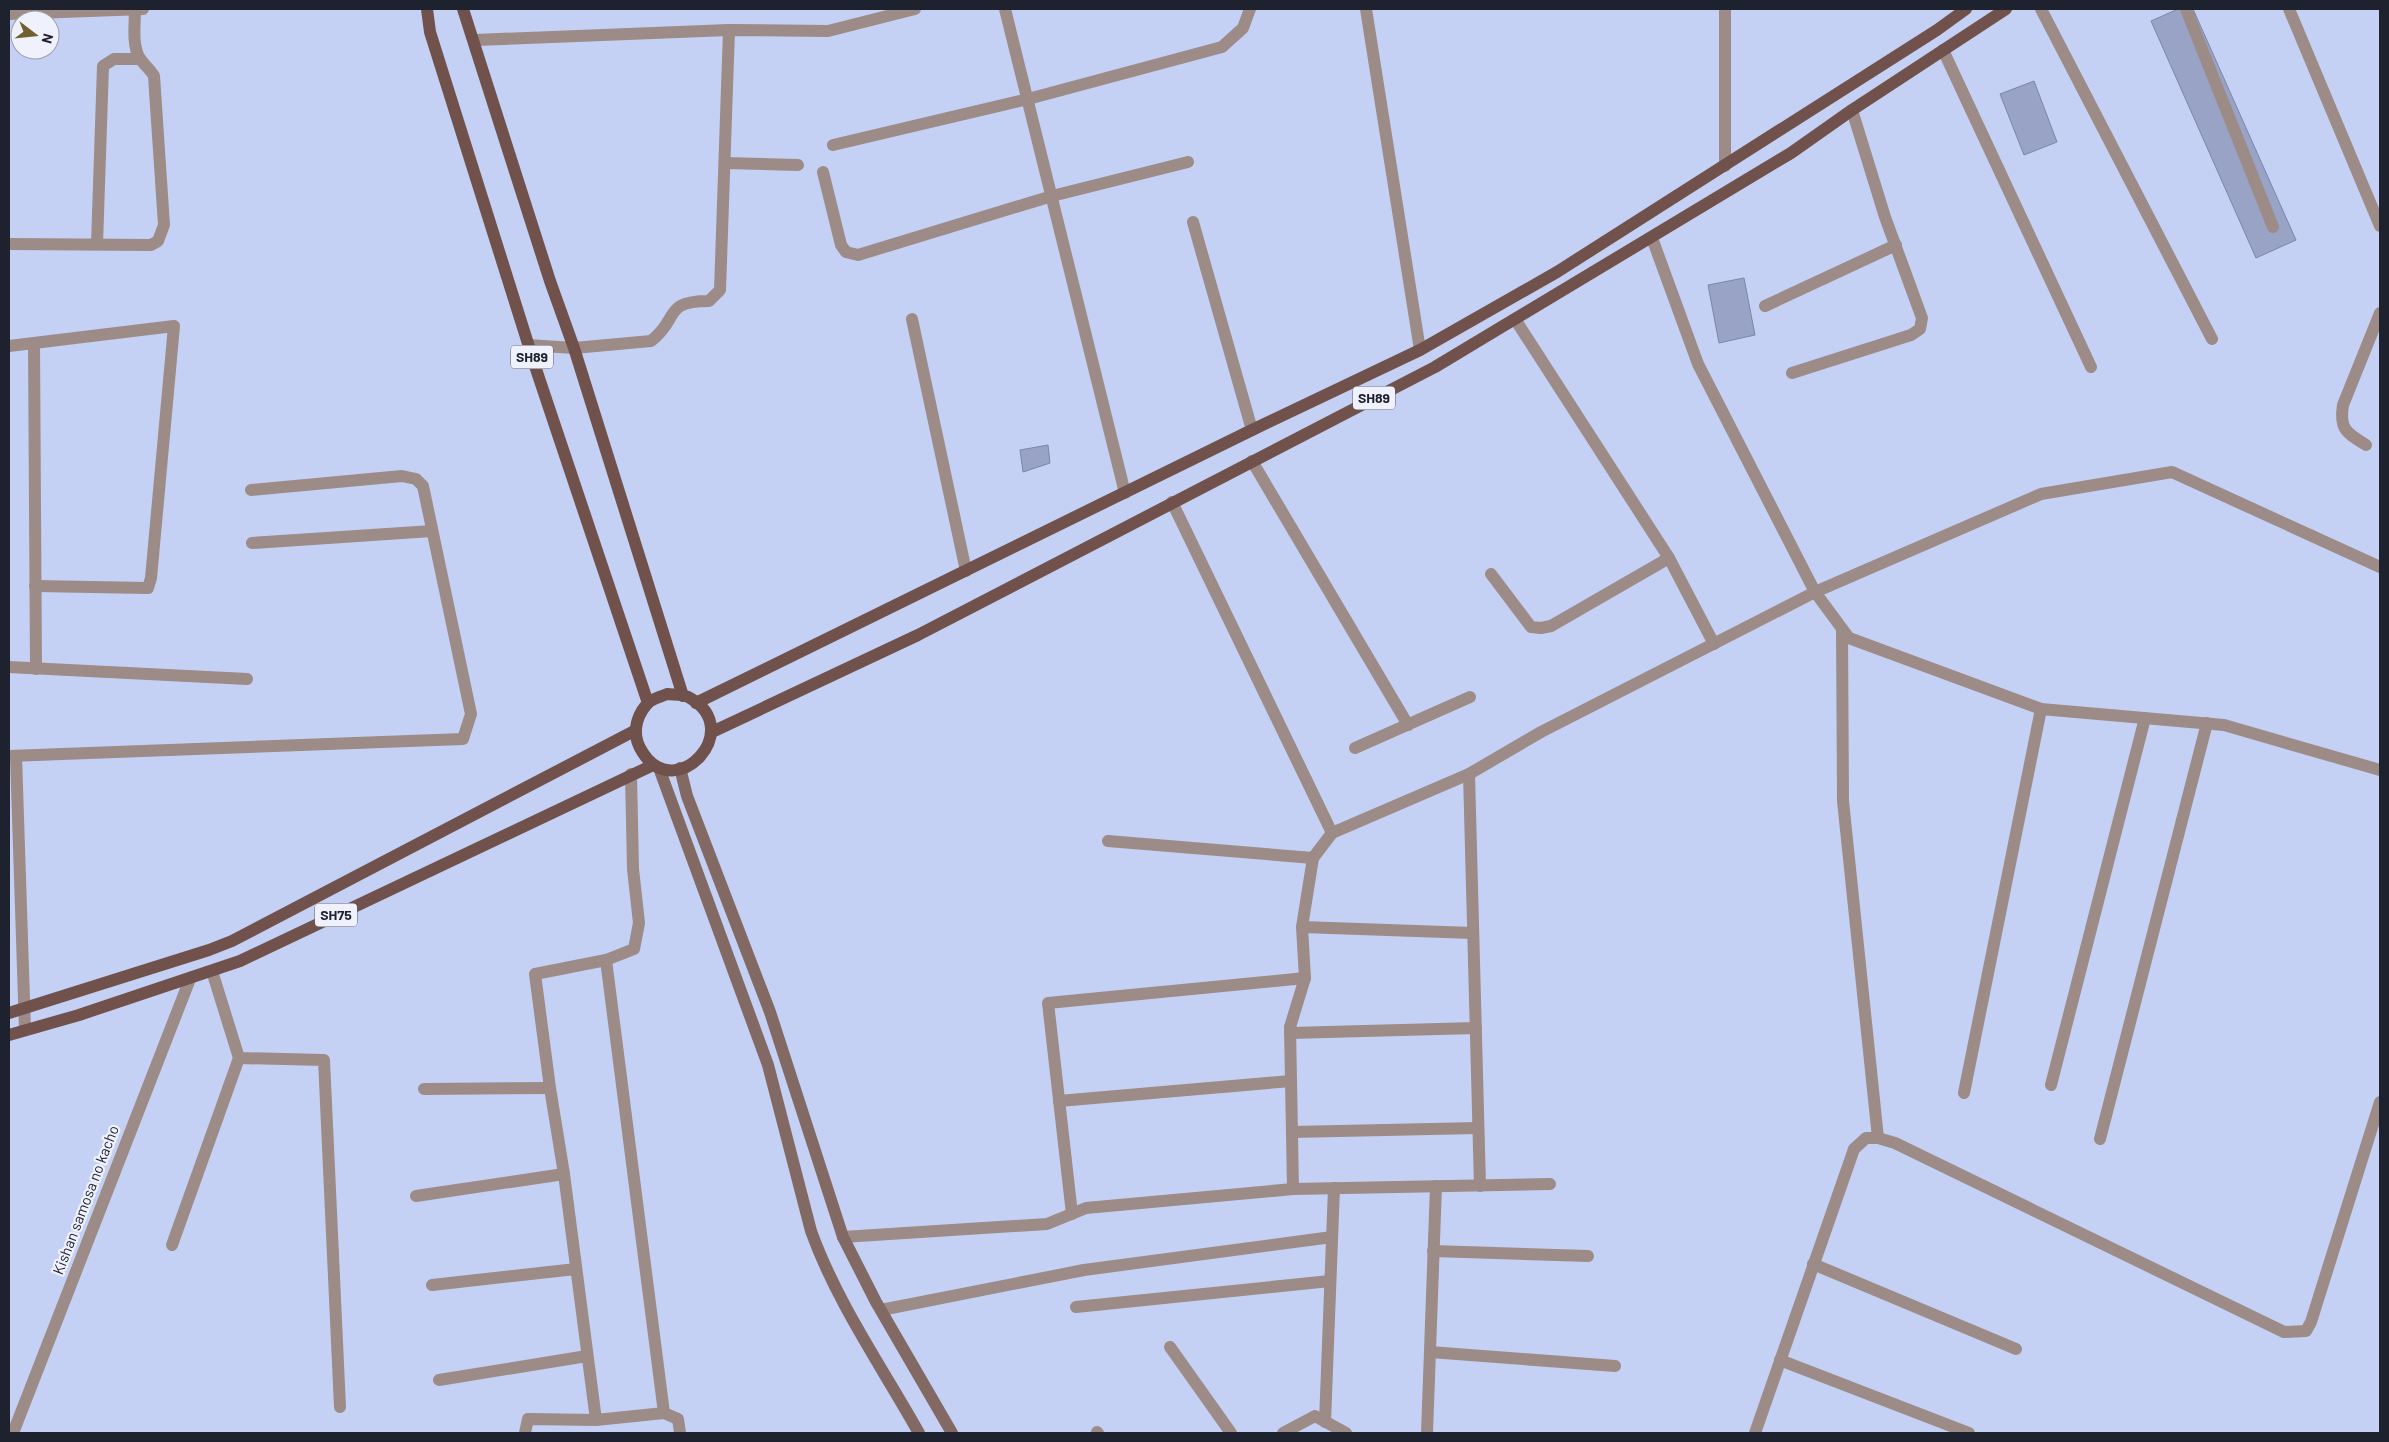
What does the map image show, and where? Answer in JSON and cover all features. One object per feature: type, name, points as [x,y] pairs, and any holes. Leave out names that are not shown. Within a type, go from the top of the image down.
[{"type":"main road","name":"SH89","points":[[427,9],[433,41],[528,345],[648,703]]},
{"type":"main road","name":"SH89","points":[[463,9],[475,40],[547,272],[574,348],[683,696]]},
{"type":"main road","name":"SH89","points":[[696,703],[1252,430],[1420,350],[1522,293],[1725,166],[1937,30],[1966,9]]},
{"type":"main road","name":"SH89","points":[[712,732],[918,636],[1172,502],[1435,367],[1791,153],[1852,110],[2006,9]]},
{"type":"main road","points":[[667,694],[683,696],[689,697],[705,711],[712,732],[705,753],[689,767],[668,770],[656,767],[636,743],[636,721],[648,703],[667,694]]},
{"type":"main road","name":"SH75","points":[[9,1013],[232,941],[636,730]]},
{"type":"main road","name":"SH75","points":[[9,1035],[190,979],[240,961],[631,774],[656,767]]},
{"type":"street","points":[[9,244],[151,245],[158,241],[164,225],[154,76],[148,66],[140,59],[135,47],[135,9]]},
{"type":"street","points":[[57,10],[143,9]]},
{"type":"street","points":[[475,40],[729,30],[828,31],[915,9]]},
{"type":"street","points":[[1005,9],[1125,493]]},
{"type":"street","points":[[833,145],[1028,99],[1222,47],[1243,28],[1250,9]]},
{"type":"street","points":[[1366,9],[1420,350]]},
{"type":"street","points":[[1724,9],[1725,166]]},
{"type":"street","points":[[2041,9],[2212,340]]},
{"type":"street","points":[[2186,9],[2273,227]]},
{"type":"street","points":[[2289,9],[2380,226]]},
{"type":"street","points":[[528,345],[574,348],[651,341],[661,334],[674,309],[683,303],[709,301],[720,290],[729,30]]},
{"type":"street","points":[[1943,50],[2091,367]]},
{"type":"street","points":[[97,244],[103,66],[114,59],[140,59]]},
{"type":"street","points":[[1792,373],[1911,335],[1920,329],[1922,318],[1852,110]]},
{"type":"street","points":[[823,172],[840,245],[846,252],[858,255],[1052,196],[1188,162]]},
{"type":"street","points":[[725,163],[798,165]]},
{"type":"street","points":[[1193,222],[1252,430]]},
{"type":"street","points":[[1652,238],[1698,364],[1816,592],[1848,638],[2041,709],[2224,725],[2380,770]]},
{"type":"street","points":[[1766,306],[1896,245]]},
{"type":"street","points":[[2366,445],[2345,431],[2341,419],[2343,406],[2380,313]]},
{"type":"street","points":[[912,319],[966,571]]},
{"type":"street","points":[[1515,320],[1669,558],[1714,644]]},
{"type":"street","points":[[9,346],[174,326],[151,578],[148,588],[35,586]]},
{"type":"street","points":[[34,342],[36,669]]},
{"type":"street","points":[[1252,461],[1408,725]]},
{"type":"street","points":[[1293,1189],[1290,1027],[1305,978],[1302,927],[1312,858],[1332,833],[1469,774],[1541,732],[1816,592],[2040,494],[2172,472],[2380,567]]},
{"type":"street","points":[[25,1030],[13,756],[463,739],[471,714],[423,486],[416,479],[402,476],[251,490]]},
{"type":"street","points":[[1172,502],[1332,833]]},
{"type":"street","points":[[252,542],[432,531]]},
{"type":"street","points":[[1492,574],[1531,627],[1541,628],[1551,626],[1669,558]]},
{"type":"street","points":[[1842,630],[1844,801],[1878,1138]]},
{"type":"street","points":[[9,667],[247,679]]},
{"type":"street","points":[[1355,748],[1470,697]]},
{"type":"street","points":[[1964,1093],[2041,709]]},
{"type":"street","points":[[2051,1084],[2145,718]]},
{"type":"street","points":[[2100,1139],[2207,724]]},
{"type":"street","points":[[656,767],[768,1065],[818,1252],[836,1291],[920,1433]]},
{"type":"street","points":[[680,768],[687,796],[770,1012],[843,1237],[880,1310],[952,1433]]},
{"type":"street","points":[[596,1420],[564,1174],[550,1088],[535,974],[606,960],[634,949],[639,922],[633,869],[631,774]]},
{"type":"street","points":[[1469,774],[1480,1186]]},
{"type":"street","points":[[1108,840],[1312,858]]},
{"type":"street","points":[[1302,927],[1473,933]]},
{"type":"street","points":[[606,960],[664,1413]]},
{"type":"street","points":[[172,1245],[239,1058],[212,971]]},
{"type":"street","points":[[1072,1214],[1048,1003],[1305,978]]},
{"type":"street","name":"Kishan samosa no kacho","points":[[13,1433],[190,979]]},
{"type":"street","points":[[1290,1033],[1476,1028]]},
{"type":"street","points":[[239,1058],[324,1060],[340,1407]]},
{"type":"street","points":[[1060,1101],[1291,1081]]},
{"type":"street","points":[[424,1089],[550,1088]]},
{"type":"street","points":[[1755,1433],[1854,1149],[1866,1138],[1878,1138],[1895,1143],[2284,1332],[2306,1331],[2311,1322],[2380,1102]]},
{"type":"street","points":[[1292,1132],[1478,1128]]},
{"type":"street","points":[[416,1196],[564,1174]]},
{"type":"street","points":[[843,1237],[1047,1224],[1086,1208],[1293,1189],[1550,1184]]},
{"type":"street","points":[[1427,1433],[1436,1186]]},
{"type":"street","points":[[1325,1422],[1334,1188]]},
{"type":"street","points":[[880,1310],[1084,1270],[1332,1237]]},
{"type":"street","points":[[1433,1252],[1588,1256]]},
{"type":"street","points":[[1813,1264],[2016,1349]]},
{"type":"street","points":[[432,1285],[576,1269]]},
{"type":"street","points":[[1076,1307],[1330,1281]]},
{"type":"street","points":[[1170,1346],[1231,1433]]},
{"type":"street","points":[[1430,1352],[1614,1366]]},
{"type":"street","points":[[439,1380],[587,1356]]},
{"type":"street","points":[[1780,1360],[1969,1433]]},
{"type":"street","points":[[525,1433],[528,1420],[596,1420],[664,1413],[678,1419],[680,1433]]},
{"type":"street","points":[[1283,1433],[1315,1416],[1346,1433]]},
{"type":"building","points":[[2178,9],[2193,9],[2296,240],[2256,258],[2151,21]]},
{"type":"building","points":[[2034,81],[2057,142],[2024,155],[2000,94]]},
{"type":"building","points":[[1744,278],[1755,335],[1719,343],[1708,285]]},
{"type":"building","points":[[1048,445],[1050,463],[1023,472],[1020,450]]}]
